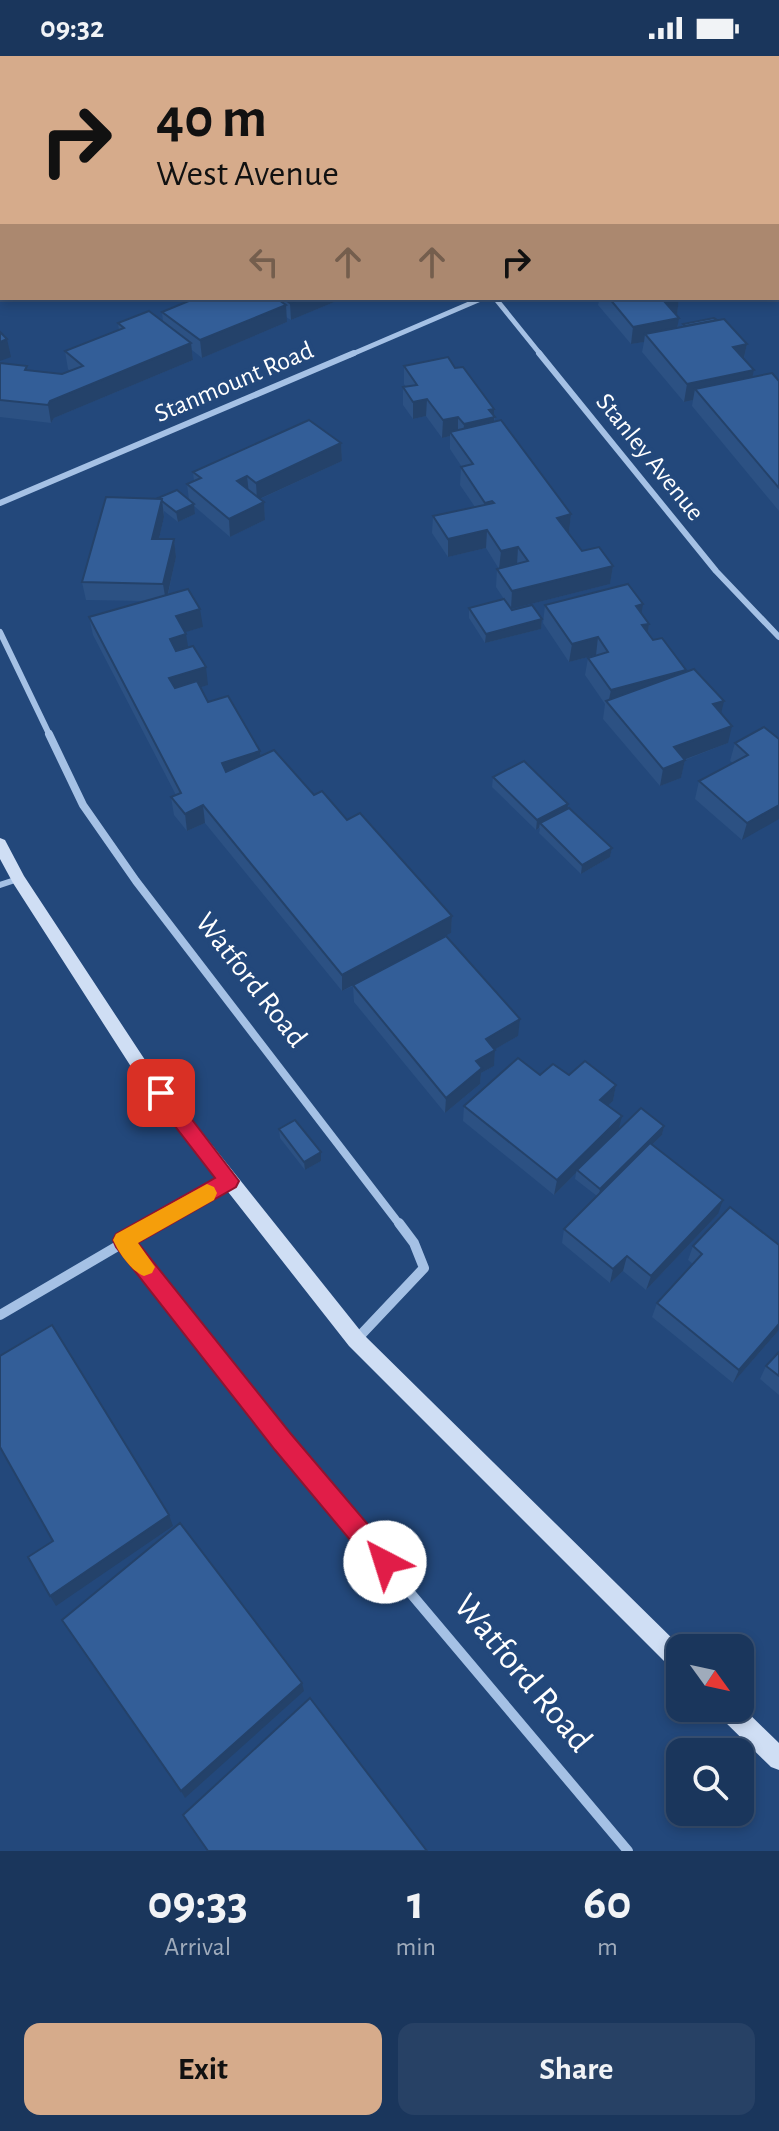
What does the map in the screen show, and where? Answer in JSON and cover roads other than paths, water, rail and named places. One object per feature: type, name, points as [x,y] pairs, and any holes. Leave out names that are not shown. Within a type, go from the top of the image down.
[{"type":"main road","points":[[0,844],[9,882],[143,1071],[356,1340],[666,1647]]},
{"type":"main road","points":[[741,1722],[779,1759]]},
{"type":"street","name":"Stanmount Road","points":[[0,503],[478,300]]},
{"type":"street","name":"Stanley Avenue","points":[[497,300],[716,571],[779,637]]},
{"type":"street","name":"Watford Road","points":[[0,632],[92,817],[136,881],[404,1230],[422,1258],[424,1268],[414,1282],[356,1340]]},
{"type":"street","points":[[0,1315],[229,1181]]},
{"type":"street","name":"Watford Road","points":[[124,1240],[283,1442],[628,1851]]}]
